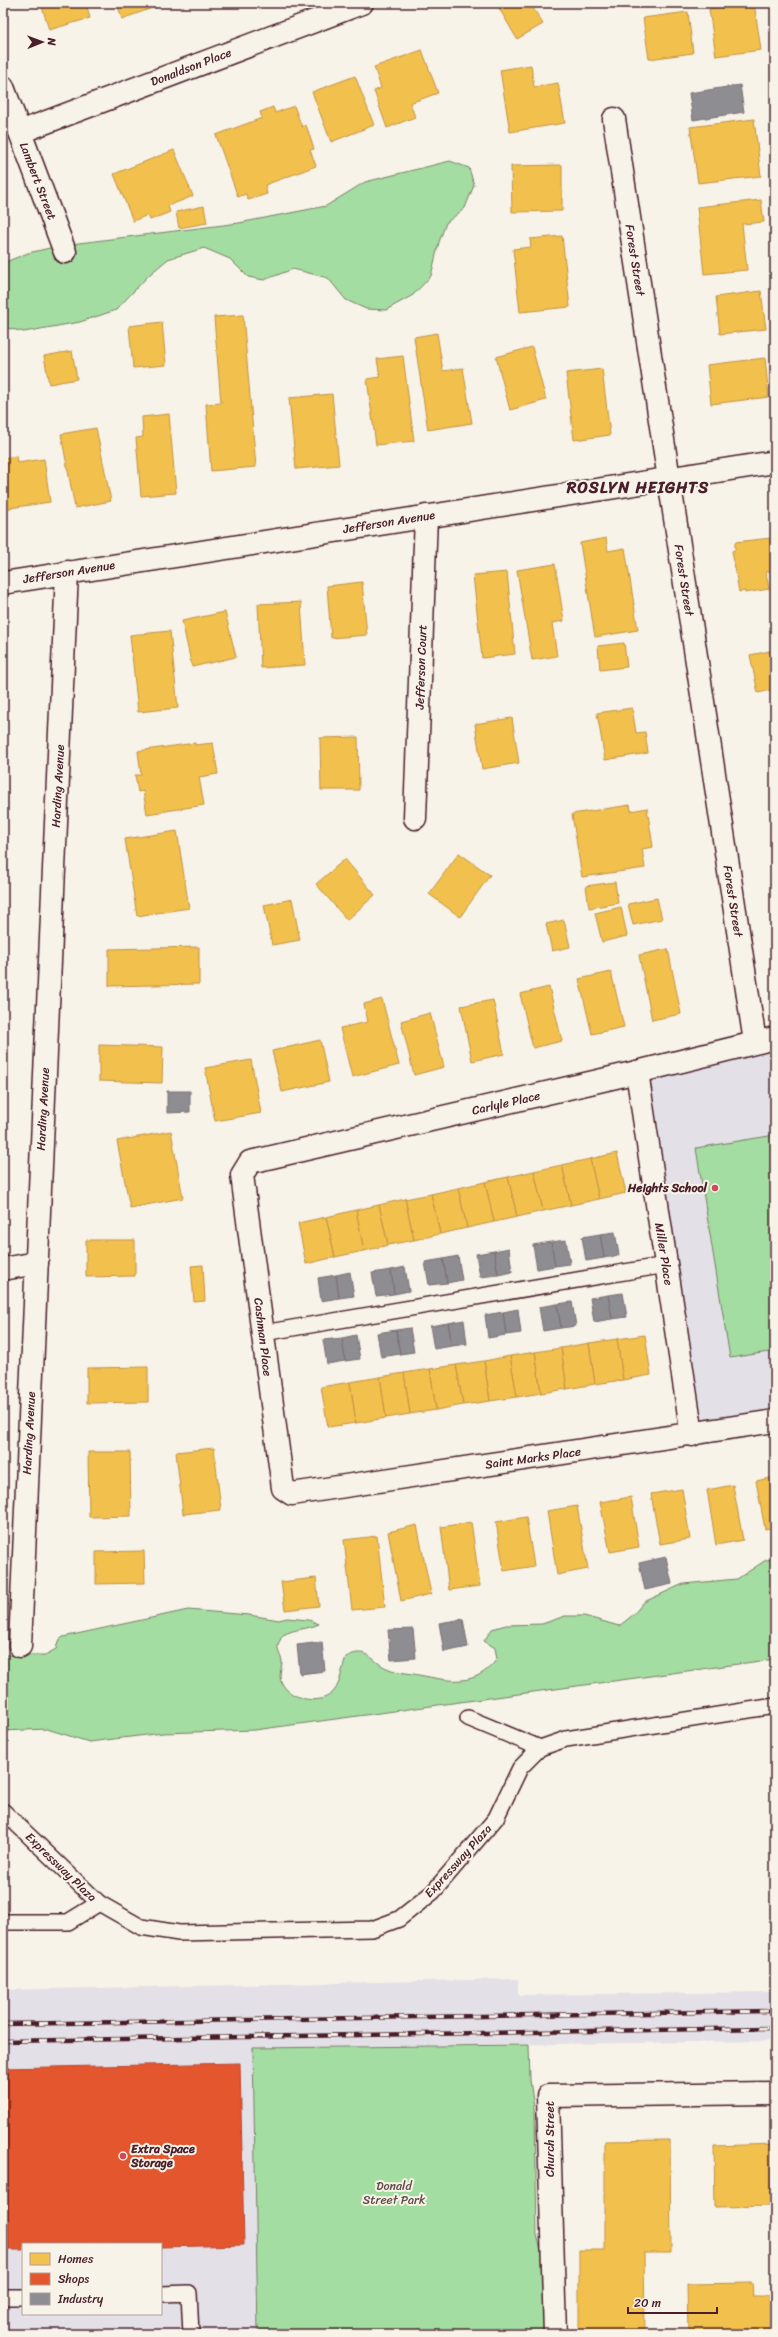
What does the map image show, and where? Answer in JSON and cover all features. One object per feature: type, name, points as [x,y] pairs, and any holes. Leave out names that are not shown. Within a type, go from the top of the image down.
[{"type":"street","name":"Donaldson Place","points":[[20,132],[362,3]]},
{"type":"street","name":"Lambert Street","points":[[3,87],[65,252]]},
{"type":"street","name":"Forest Street","points":[[614,119],[668,479],[765,1040]]},
{"type":"street","name":"Jefferson Avenue","points":[[3,583],[775,462]]},
{"type":"street","name":"Jefferson Court","points":[[415,818],[426,516]]},
{"type":"street","name":"Harding Avenue","points":[[20,1646],[67,572]]},
{"type":"street","name":"Carlyle Place","points":[[242,1175],[250,1162],[637,1072],[765,1040]]},
{"type":"street","name":"Miller Place","points":[[637,1072],[692,1435]]},
{"type":"street","name":"Cashman Place","points":[[242,1175],[283,1488],[292,1494]]},
{"type":"street","points":[[3,1270],[37,1263]]},
{"type":"street","name":"Saint Marks Place","points":[[292,1494],[692,1435],[775,1421]]},
{"type":"street","name":"Church Street","points":[[555,2334],[548,2096],[775,2093]]},
{"type":"lane","points":[[263,1333],[666,1265]]},
{"type":"lane","name":"Expressway Plaza","points":[[3,1811],[99,1903],[141,1927],[179,1933],[372,1929],[399,1920],[433,1892],[496,1818],[520,1768],[540,1748],[566,1739],[775,1706]]},
{"type":"lane","points":[[468,1718],[540,1748]]},
{"type":"lane","points":[[3,1922],[68,1922],[99,1903]]},
{"type":"lane","points":[[162,2294],[189,2293],[191,2334]]},
{"type":"lane","points":[[3,2297],[22,2297]]},
{"type":"shaded area","name":"Heights School","points":[[775,1038],[775,1421],[692,1435],[637,1072]]},
{"type":"shaded area","points":[[518,1979],[518,1995],[775,1992],[775,2041],[254,2048],[258,2334],[3,2334],[3,1990]]},
{"type":"green space","points":[[450,161],[469,168],[474,185],[465,208],[446,223],[439,242],[431,276],[413,295],[386,310],[366,309],[346,300],[328,278],[293,269],[264,280],[248,277],[230,259],[204,248],[168,259],[149,275],[116,310],[80,322],[24,332],[3,327],[3,263],[28,253],[63,245],[239,223],[326,206],[365,182]]},
{"type":"green space","points":[[775,1135],[775,1351],[730,1358],[696,1148]]},
{"type":"green space","points":[[775,1559],[775,1659],[255,1730],[163,1733],[89,1742],[47,1729],[3,1731],[3,1655],[45,1655],[56,1649],[58,1641],[63,1637],[188,1610],[249,1615],[279,1620],[287,1618],[309,1620],[319,1624],[283,1635],[279,1642],[278,1648],[282,1661],[280,1679],[287,1690],[293,1694],[315,1700],[329,1696],[334,1691],[340,1679],[346,1657],[353,1654],[365,1654],[383,1666],[396,1671],[441,1679],[461,1680],[471,1678],[480,1675],[497,1659],[495,1648],[484,1641],[492,1629],[506,1625],[542,1624],[565,1616],[584,1616],[619,1626],[633,1615],[644,1602],[683,1584],[737,1579],[766,1560]]},
{"type":"green space","name":"Donald Street Park","points":[[529,2045],[530,2080],[535,2115],[537,2235],[545,2265],[544,2334],[258,2334],[253,2048]]},
{"type":"building: Homes","points":[[41,3],[86,3],[90,18],[49,30]]},
{"type":"building: Homes","points":[[117,3],[166,3],[122,19]]},
{"type":"building: Homes","points":[[496,3],[530,3],[543,24],[517,39]]},
{"type":"building: Homes","points":[[754,3],[761,50],[716,56],[709,9]]},
{"type":"building: Homes","points":[[688,12],[693,53],[649,59],[643,18]]},
{"type":"building: Homes","points":[[422,50],[438,93],[410,103],[415,117],[387,128],[374,91],[381,88],[374,67]]},
{"type":"building: Homes","points":[[531,65],[534,87],[558,83],[565,123],[510,132],[500,70]]},
{"type":"building: Homes","points":[[355,76],[374,125],[331,142],[312,92]]},
{"type":"building: Homes","points":[[294,106],[302,127],[306,125],[314,149],[310,150],[316,166],[265,185],[267,194],[248,200],[246,194],[238,197],[216,135],[262,118],[260,112],[273,107],[275,113]]},
{"type":"building: Homes","points":[[754,119],[761,176],[698,183],[690,127]]},
{"type":"building: Homes","points":[[174,150],[193,196],[168,206],[170,212],[150,220],[148,215],[133,221],[114,174]]},
{"type":"building: Homes","points":[[562,165],[562,211],[512,212],[511,166]]},
{"type":"building: Homes","points":[[761,200],[764,222],[742,224],[747,270],[704,274],[697,207]]},
{"type":"building: Homes","points":[[204,206],[207,223],[179,228],[176,212]]},
{"type":"building: Homes","points":[[562,236],[570,307],[520,312],[513,249],[531,247],[530,239]]},
{"type":"building: Homes","points":[[761,291],[766,329],[720,334],[716,297]]},
{"type":"building: Homes","points":[[243,315],[256,467],[211,471],[206,404],[221,403],[214,317]]},
{"type":"building: Homes","points":[[162,322],[166,365],[133,368],[129,326]]},
{"type":"building: Homes","points":[[437,333],[443,371],[463,368],[472,423],[428,430],[414,337]]},
{"type":"building: Homes","points":[[532,347],[546,400],[510,410],[496,357]]},
{"type":"building: Homes","points":[[72,351],[77,379],[49,384],[44,356]]},
{"type":"building: Homes","points":[[403,356],[414,441],[376,445],[367,379],[380,377],[377,359]]},
{"type":"building: Homes","points":[[765,358],[769,397],[711,404],[707,365]]},
{"type":"building: Homes","points":[[602,369],[610,435],[574,440],[566,373]]},
{"type":"building: Homes","points":[[332,394],[339,465],[296,469],[289,398]]},
{"type":"building: Homes","points":[[169,414],[176,493],[141,496],[136,438],[143,437],[142,417]]},
{"type":"building: Homes","points":[[96,428],[111,501],[75,508],[61,434]]},
{"type":"building: Homes","points":[[16,456],[17,463],[44,459],[50,502],[3,509],[3,458]]},
{"type":"building: Homes","points":[[606,538],[608,551],[625,548],[638,630],[595,637],[580,543]]},
{"type":"building: Homes","points":[[771,538],[772,546],[775,546],[775,571],[766,572],[769,589],[745,593],[745,591],[739,592],[732,551],[735,550],[735,542]]},
{"type":"building: Homes","points":[[555,564],[564,621],[552,623],[557,656],[532,660],[517,570]]},
{"type":"building: Homes","points":[[507,572],[515,654],[482,658],[473,575]]},
{"type":"building: Homes","points":[[362,582],[367,635],[331,638],[327,586]]},
{"type":"building: Homes","points":[[301,602],[305,665],[261,668],[258,604]]},
{"type":"building: Homes","points":[[225,612],[236,657],[192,667],[182,621]]},
{"type":"building: Homes","points":[[170,631],[178,708],[138,712],[130,635]]},
{"type":"building: Homes","points":[[624,643],[627,667],[600,670],[598,646]]},
{"type":"building: Homes","points":[[775,650],[775,689],[758,693],[750,655]]},
{"type":"building: Homes","points":[[3,657],[5,657],[3,700]]},
{"type":"building: Homes","points":[[632,708],[636,733],[645,732],[648,753],[605,760],[597,713]]},
{"type":"building: Homes","points":[[512,718],[519,763],[482,769],[475,724]]},
{"type":"building: Homes","points":[[358,737],[359,790],[321,790],[320,738]]},
{"type":"building: Homes","points":[[195,743],[195,745],[213,743],[218,774],[199,777],[204,805],[147,814],[143,791],[138,792],[135,775],[141,775],[138,751]]},
{"type":"building: Homes","points":[[630,805],[631,811],[647,808],[653,847],[642,849],[645,868],[582,877],[572,814]]},
{"type":"building: Homes","points":[[177,831],[189,908],[137,916],[125,839]]},
{"type":"building: Homes","points":[[459,853],[490,875],[460,917],[429,894]]},
{"type":"building: Homes","points":[[345,859],[375,895],[347,920],[316,884]]},
{"type":"building: Homes","points":[[615,882],[618,903],[589,908],[586,886]]},
{"type":"building: Homes","points":[[657,898],[662,919],[633,925],[628,904]]},
{"type":"building: Homes","points":[[292,899],[300,940],[272,945],[264,905]]},
{"type":"building: Homes","points":[[621,907],[627,936],[602,942],[595,913]]},
{"type":"building: Homes","points":[[564,920],[570,947],[552,951],[546,924]]},
{"type":"building: Homes","points":[[199,947],[199,984],[109,986],[109,949]]},
{"type":"building: Homes","points":[[668,949],[681,1014],[652,1020],[639,955]]},
{"type":"building: Homes","points":[[611,972],[624,1027],[592,1034],[579,979]]},
{"type":"building: Homes","points":[[549,987],[562,1041],[533,1048],[520,994]]},
{"type":"building: Homes","points":[[382,999],[399,1065],[352,1077],[340,1028],[368,1022],[364,1004]]},
{"type":"building: Homes","points":[[493,1000],[504,1054],[472,1061],[461,1006]]},
{"type":"building: Homes","points":[[430,1013],[444,1067],[414,1075],[401,1021]]},
{"type":"building: Homes","points":[[320,1040],[329,1082],[282,1092],[272,1051]]},
{"type":"building: Homes","points":[[99,1045],[163,1047],[162,1083],[99,1081]]},
{"type":"building: Homes","points":[[251,1060],[261,1113],[215,1121],[205,1068]]},
{"type":"building: Homes","points":[[171,1131],[183,1198],[130,1208],[117,1141]]},
{"type":"building: Homes","points":[[617,1153],[626,1193],[599,1199],[590,1159]]},
{"type":"building: Homes","points":[[590,1159],[599,1199],[571,1205],[562,1165]]},
{"type":"building: Homes","points":[[562,1165],[571,1205],[543,1211],[534,1171]]},
{"type":"building: Homes","points":[[534,1171],[543,1211],[517,1217],[508,1177]]},
{"type":"building: Homes","points":[[508,1177],[517,1217],[494,1222],[485,1182]]},
{"type":"building: Homes","points":[[485,1182],[494,1222],[467,1228],[458,1188]]},
{"type":"building: Homes","points":[[458,1188],[467,1228],[440,1234],[431,1194]]},
{"type":"building: Homes","points":[[431,1194],[440,1234],[414,1240],[405,1199]]},
{"type":"building: Homes","points":[[405,1199],[414,1240],[388,1245],[379,1205]]},
{"type":"building: Homes","points":[[379,1205],[388,1245],[364,1251],[356,1210]]},
{"type":"building: Homes","points":[[356,1210],[364,1251],[335,1257],[326,1217]]},
{"type":"building: Homes","points":[[326,1217],[335,1257],[306,1264],[298,1223]]},
{"type":"building: Homes","points":[[86,1240],[135,1240],[135,1276],[86,1277]]},
{"type":"building: Homes","points":[[203,1265],[205,1301],[194,1302],[191,1266]]},
{"type":"building: Homes","points":[[645,1335],[651,1375],[623,1380],[617,1339]]},
{"type":"building: Homes","points":[[617,1339],[623,1380],[595,1384],[589,1343]]},
{"type":"building: Homes","points":[[589,1343],[595,1384],[567,1389],[561,1348]]},
{"type":"building: Homes","points":[[561,1348],[567,1389],[541,1393],[535,1352]]},
{"type":"building: Homes","points":[[535,1352],[541,1393],[517,1397],[510,1356]]},
{"type":"building: Homes","points":[[510,1356],[517,1397],[490,1401],[484,1361]]},
{"type":"building: Homes","points":[[484,1361],[490,1401],[463,1405],[456,1365]]},
{"type":"building: Homes","points":[[456,1365],[463,1405],[436,1410],[430,1369]]},
{"type":"building: Homes","points":[[148,1367],[148,1402],[87,1403],[87,1368]]},
{"type":"building: Homes","points":[[430,1369],[436,1410],[410,1414],[404,1373]]},
{"type":"building: Homes","points":[[404,1373],[410,1414],[386,1418],[380,1377]]},
{"type":"building: Homes","points":[[380,1377],[386,1418],[356,1423],[350,1382]]},
{"type":"building: Homes","points":[[350,1382],[356,1423],[328,1427],[321,1387]]},
{"type":"building: Homes","points":[[214,1448],[221,1510],[183,1514],[176,1452]]},
{"type":"building: Homes","points":[[88,1452],[130,1452],[131,1516],[89,1517]]},
{"type":"building: Homes","points":[[775,1477],[775,1527],[765,1529],[756,1481]]},
{"type":"building: Homes","points":[[733,1485],[743,1540],[716,1545],[707,1490]]},
{"type":"building: Homes","points":[[682,1489],[690,1539],[660,1544],[651,1494]]},
{"type":"building: Homes","points":[[631,1497],[639,1547],[610,1552],[600,1502]]},
{"type":"building: Homes","points":[[577,1506],[588,1569],[557,1575],[547,1511]]},
{"type":"building: Homes","points":[[526,1517],[534,1566],[504,1571],[496,1522]]},
{"type":"building: Homes","points":[[471,1522],[480,1586],[449,1590],[441,1527]]},
{"type":"building: Homes","points":[[417,1525],[431,1594],[401,1601],[388,1532]]},
{"type":"building: Homes","points":[[377,1536],[385,1607],[352,1610],[344,1540]]},
{"type":"building: Homes","points":[[144,1551],[145,1583],[96,1584],[96,1552]]},
{"type":"building: Homes","points":[[316,1578],[319,1606],[285,1610],[281,1582]]},
{"type":"building: Homes","points":[[670,2140],[671,2253],[644,2253],[645,2334],[579,2334],[579,2250],[605,2250],[605,2141]]},
{"type":"building: Homes","points":[[775,2144],[775,2206],[715,2207],[714,2146]]},
{"type":"building: Homes","points":[[752,2283],[753,2296],[775,2296],[775,2334],[688,2334],[687,2284]]},
{"type":"building: Shops","name":"Extra Space Storage","points":[[240,2063],[244,2245],[162,2247],[162,2243],[22,2243],[22,2250],[3,2250],[3,2068]]},
{"type":"building: Industry","points":[[740,85],[744,112],[693,120],[689,93]]},
{"type":"building: Industry","points":[[167,1091],[190,1091],[190,1112],[167,1113]]},
{"type":"building: Industry","points":[[615,1232],[619,1255],[604,1258],[600,1234]]},
{"type":"building: Industry","points":[[600,1234],[604,1258],[586,1261],[582,1237]]},
{"type":"building: Industry","points":[[566,1240],[570,1264],[555,1266],[551,1242]]},
{"type":"building: Industry","points":[[551,1242],[555,1266],[537,1269],[533,1245]]},
{"type":"building: Industry","points":[[509,1248],[512,1272],[498,1275],[494,1251]]},
{"type":"building: Industry","points":[[494,1251],[498,1275],[480,1277],[476,1254]]},
{"type":"building: Industry","points":[[458,1256],[462,1280],[447,1283],[443,1259]]},
{"type":"building: Industry","points":[[443,1259],[447,1283],[429,1285],[425,1262]]},
{"type":"building: Industry","points":[[405,1267],[409,1291],[394,1294],[391,1270]]},
{"type":"building: Industry","points":[[391,1270],[394,1294],[376,1296],[372,1273]]},
{"type":"building: Industry","points":[[350,1272],[354,1296],[339,1298],[336,1275]]},
{"type":"building: Industry","points":[[336,1275],[339,1298],[321,1301],[318,1278]]},
{"type":"building: Industry","points":[[623,1293],[627,1317],[612,1319],[608,1295]]},
{"type":"building: Industry","points":[[608,1295],[612,1319],[594,1322],[590,1298]]},
{"type":"building: Industry","points":[[572,1302],[576,1326],[561,1328],[557,1304]]},
{"type":"building: Industry","points":[[557,1304],[561,1328],[543,1331],[539,1307]]},
{"type":"building: Industry","points":[[518,1309],[521,1333],[506,1335],[503,1312]]},
{"type":"building: Industry","points":[[503,1312],[506,1335],[488,1338],[485,1315]]},
{"type":"building: Industry","points":[[464,1320],[467,1344],[452,1346],[448,1323]]},
{"type":"building: Industry","points":[[448,1323],[452,1346],[434,1349],[430,1326]]},
{"type":"building: Industry","points":[[410,1328],[414,1352],[400,1354],[396,1330]]},
{"type":"building: Industry","points":[[396,1330],[400,1354],[381,1357],[377,1333]]},
{"type":"building: Industry","points":[[356,1335],[360,1359],[345,1361],[342,1338]]},
{"type":"building: Industry","points":[[342,1338],[345,1361],[327,1364],[323,1340]]},
{"type":"building: Industry","points":[[666,1557],[672,1584],[645,1590],[639,1563]]},
{"type":"building: Industry","points":[[463,1619],[468,1647],[444,1652],[439,1623]]},
{"type":"building: Industry","points":[[413,1629],[416,1658],[391,1660],[388,1630]]},
{"type":"building: Industry","points":[[322,1642],[325,1671],[300,1674],[297,1645]]},
{"type":"railway","points":[[3,2024],[775,2011]]},
{"type":"railway","points":[[3,2041],[775,2028]]},
{"type":"place","name":"Heights School","points":[[715,1188]]},
{"type":"place","name":"Extra Space Storage","points":[[123,2156]]},
{"type":"district","name":"ROSLYN HEIGHTS","points":[[638,487]]}]
